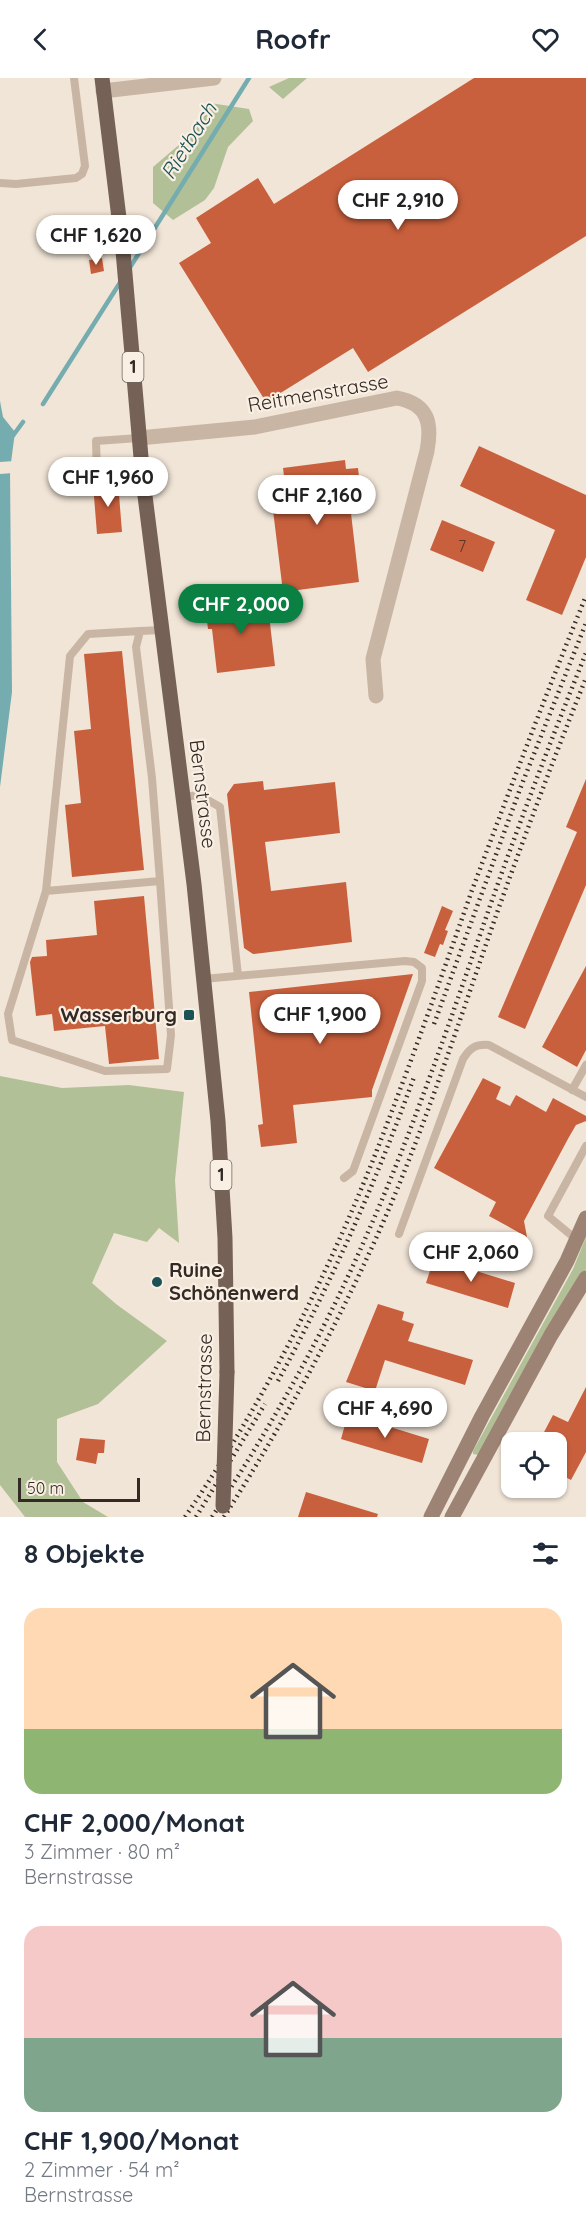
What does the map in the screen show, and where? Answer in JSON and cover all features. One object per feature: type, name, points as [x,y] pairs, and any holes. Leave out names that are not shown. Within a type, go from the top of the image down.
[{"type":"main road","name":"Bernstrasse","points":[[102,84],[123,251],[141,464],[194,884],[218,1121],[225,1238],[226,1372],[222,1517]]},
{"type":"main road","points":[[431,1517],[567,1261],[586,1218]]},
{"type":"main road","points":[[452,1517],[551,1335],[583,1284]]},
{"type":"street","points":[[102,84],[214,78]]},
{"type":"street","name":"Reitmenstrasse","points":[[139,438],[255,427],[397,398],[415,404],[424,413],[430,431],[427,451],[374,658],[375,696]]},
{"type":"lane","points":[[0,183],[16,184],[76,178],[82,174],[85,166],[74,78]]},
{"type":"lane","points":[[97,474],[96,441],[139,438]]},
{"type":"lane","points":[[53,482],[120,472],[141,464]]},
{"type":"lane","points":[[140,631],[136,647],[152,778],[171,1035],[167,1069],[105,1071],[12,1040],[8,1014],[46,891],[70,656],[88,634],[140,631],[162,630]]},
{"type":"lane","points":[[182,797],[199,795],[220,807],[238,976]]},
{"type":"lane","points":[[46,891],[160,881]]},
{"type":"lane","points":[[203,979],[405,962],[414,962],[422,968],[422,981],[353,1171],[344,1178]]},
{"type":"lane","points":[[399,1234],[463,1059],[469,1049],[479,1044],[489,1045],[586,1097]]},
{"type":"lane","points":[[572,1090],[586,1065]]},
{"type":"lane","points":[[577,1240],[548,1216],[586,1146]]},
{"type":"green space","points":[[289,78],[307,78],[283,99],[269,87]]},
{"type":"green space","points":[[210,103],[249,109],[253,121],[228,147],[214,188],[205,200],[173,220],[153,203],[153,167],[187,138]]},
{"type":"green space","points":[[0,1076],[62,1088],[129,1085],[184,1092],[175,1180],[179,1243],[159,1228],[147,1242],[114,1233],[92,1283],[116,1304],[167,1341],[98,1404],[57,1419],[57,1462],[83,1502],[108,1517],[25,1517],[0,1485]]},
{"type":"green space","points":[[586,1237],[586,1269],[479,1455],[473,1454],[573,1269]]},
{"type":"water","points":[[0,401],[3,417],[15,432],[10,470],[12,692],[0,787]]},
{"type":"pier","points":[[14,461],[13,473],[0,474],[0,462]]},
{"type":"building","points":[[474,78],[586,78],[586,236],[368,372],[353,348],[266,402],[179,263],[211,243],[196,218],[258,178],[274,204]]},
{"type":"building","points":[[102,258],[104,271],[91,274],[89,260]]},
{"type":"building","points":[[479,446],[586,495],[586,557],[562,615],[526,600],[555,530],[460,486]]},
{"type":"building","points":[[345,460],[346,469],[358,468],[361,494],[349,496],[359,582],[283,592],[272,502],[287,500],[283,468]]},
{"type":"building","points":[[118,482],[122,532],[97,534],[93,484]]},
{"type":"building","points":[[442,520],[495,542],[483,572],[430,550]]},
{"type":"building","points":[[267,598],[275,666],[217,673],[212,629],[208,629],[205,605]]},
{"type":"building","points":[[122,651],[144,870],[72,877],[65,805],[81,803],[74,731],[91,729],[84,654]]},
{"type":"building","points":[[586,779],[586,885],[525,1029],[498,1017],[577,832],[566,827]]},
{"type":"building","points":[[263,781],[264,790],[335,782],[340,833],[265,842],[271,891],[346,882],[352,942],[253,954],[244,948],[227,794],[234,784]]},
{"type":"building","points":[[144,896],[159,1059],[109,1064],[105,1026],[54,1031],[52,1014],[36,1016],[30,962],[32,957],[47,956],[46,940],[97,935],[94,901]]},
{"type":"building","points":[[442,906],[453,911],[445,930],[448,931],[443,945],[440,944],[435,957],[424,953]]},
{"type":"building","points":[[586,966],[586,1050],[577,1067],[542,1047]]},
{"type":"building","points":[[413,974],[372,1090],[372,1097],[293,1105],[297,1143],[261,1147],[258,1125],[263,1124],[249,992]]},
{"type":"building","points":[[483,1078],[501,1087],[496,1099],[510,1106],[516,1095],[546,1112],[553,1098],[586,1116],[586,1121],[576,1125],[524,1221],[527,1237],[489,1216],[496,1202],[434,1168]]},
{"type":"building","points":[[434,1258],[515,1283],[508,1308],[426,1283]]},
{"type":"building","points":[[378,1304],[404,1312],[402,1320],[414,1324],[408,1341],[473,1360],[465,1385],[385,1360],[375,1391],[346,1382]]},
{"type":"building","points":[[586,1387],[586,1452],[571,1480],[567,1478],[567,1432],[544,1432],[553,1415],[568,1422]]},
{"type":"building","points":[[348,1414],[429,1439],[422,1463],[341,1439]]},
{"type":"building","points":[[80,1438],[105,1440],[104,1453],[98,1453],[96,1464],[76,1460]]},
{"type":"building","points":[[306,1492],[378,1514],[377,1517],[298,1517]]},
{"type":"waterway","name":"Rietbach","points":[[129,269],[249,78]]},
{"type":"waterway","name":"Rietbach","points":[[43,404],[121,281]]},
{"type":"waterway","name":"Rietbach","points":[[12,437],[23,422]]},
{"type":"railway","points":[[185,1517],[266,1386],[313,1295],[356,1202],[400,1090],[513,781],[586,596]]},
{"type":"railway","points":[[434,1024],[520,789],[586,623]]},
{"type":"railway","points":[[212,1517],[294,1381],[331,1311],[383,1198],[446,1032],[513,842],[586,653]]},
{"type":"railway","points":[[224,1517],[317,1358],[378,1234],[423,1122],[519,852],[586,678]]},
{"type":"railway","points":[[278,1381],[352,1232],[414,1077]]},
{"type":"railway","points":[[196,1517],[265,1404]]},
{"type":"place","name":"Wasserburg","points":[[189,1015]]},
{"type":"place","name":"Ruine Schönenwerd","points":[[157,1282]]}]
